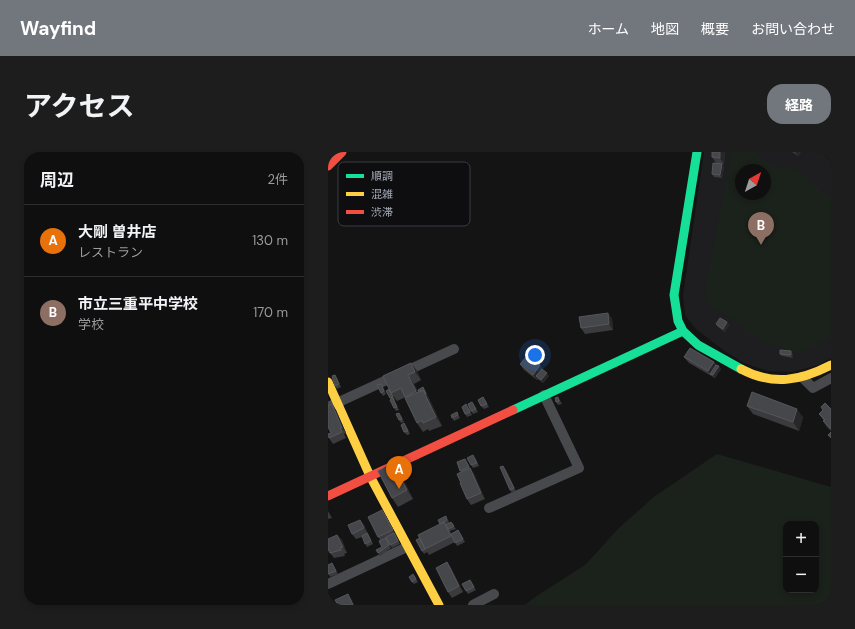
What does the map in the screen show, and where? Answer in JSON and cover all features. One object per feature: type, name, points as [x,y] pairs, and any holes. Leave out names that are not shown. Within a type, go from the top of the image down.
[{"type":"main road","points":[[328,166],[342,152]]},
{"type":"main road","points":[[697,152],[674,295],[678,322],[683,331],[698,344],[756,377],[776,380],[802,377],[831,365]]},
{"type":"main road","points":[[328,496],[683,331]]},
{"type":"main road","points":[[328,382],[370,476],[439,605]]},
{"type":"street","points":[[328,407],[454,349]]},
{"type":"street","points":[[802,377],[813,388],[831,378]]},
{"type":"street","points":[[490,508],[579,468],[544,395]]},
{"type":"street","points":[[328,584],[407,547]]},
{"type":"street","points":[[473,605],[494,594]]},
{"type":"shaded area","points":[[704,152],[831,152],[831,358],[818,365],[793,372],[768,371],[744,363],[726,352],[696,329],[685,315],[683,295]]},
{"type":"shaded area","points":[[732,152],[755,152],[770,164],[735,164],[735,200],[771,200],[771,164],[773,166],[794,168],[831,198],[831,337],[799,354],[762,341],[706,301],[704,290]]},
{"type":"shaded area","points":[[717,454],[831,487],[831,605],[525,605],[585,565],[619,528],[655,496]]},
{"type":"building","points":[[712,152],[720,152],[720,158],[712,157]]},
{"type":"building","points":[[713,163],[722,164],[720,175],[712,174]]},
{"type":"building","points":[[608,313],[609,324],[581,328],[579,317]]},
{"type":"building","points":[[720,318],[727,322],[723,329],[716,324]]},
{"type":"building","points":[[690,348],[714,362],[708,371],[684,357]]},
{"type":"building","points":[[780,350],[791,351],[791,355],[780,354]]},
{"type":"building","points":[[528,355],[540,365],[533,375],[520,364]]},
{"type":"building","points":[[411,363],[415,372],[408,375],[416,391],[405,397],[401,388],[391,393],[383,376]]},
{"type":"building","points":[[716,365],[719,366],[713,375],[710,374]]},
{"type":"building","points":[[542,369],[547,373],[541,380],[536,376]]},
{"type":"building","points":[[335,375],[339,384],[335,386],[332,376]]},
{"type":"building","points":[[381,384],[384,391],[381,393],[377,385]]},
{"type":"building","points":[[423,387],[426,394],[423,390],[419,392],[418,390]]},
{"type":"building","points":[[389,389],[393,397],[390,398],[386,391]]},
{"type":"building","points":[[423,390],[436,417],[423,423],[422,420],[417,423],[405,398]]},
{"type":"building","points":[[752,392],[797,409],[793,422],[747,406]]},
{"type":"building","points":[[483,397],[487,404],[481,406],[478,400]]},
{"type":"building","points":[[558,397],[559,401],[556,402],[555,398]]},
{"type":"building","points":[[393,398],[397,407],[394,408],[390,400]]},
{"type":"building","points":[[472,402],[476,409],[471,411],[468,404]]},
{"type":"building","points":[[825,403],[831,409],[831,429],[823,421],[825,420],[819,414],[823,410],[821,407]]},
{"type":"building","points":[[332,404],[342,428],[340,428],[342,432],[329,438],[328,434],[331,433],[328,427],[328,406]]},
{"type":"building","points":[[466,404],[470,412],[465,414],[462,407]]},
{"type":"building","points":[[457,412],[458,415],[452,418],[451,415]]},
{"type":"building","points":[[399,413],[402,419],[399,420],[396,414]]},
{"type":"building","points":[[404,423],[408,431],[404,432],[401,425]]},
{"type":"building","points":[[473,455],[477,463],[471,465],[467,458]]},
{"type":"building","points":[[465,459],[469,467],[460,471],[457,462]]},
{"type":"building","points":[[393,463],[407,490],[392,498],[378,471]]},
{"type":"building","points":[[503,466],[514,488],[510,490],[500,467]]},
{"type":"building","points":[[470,468],[481,493],[467,499],[457,474]]},
{"type":"building","points":[[382,510],[393,530],[378,537],[368,517]]},
{"type":"building","points":[[446,516],[447,520],[440,524],[438,520]]},
{"type":"building","points":[[360,520],[364,528],[352,534],[348,525]]},
{"type":"building","points":[[444,522],[451,536],[425,549],[418,535]]},
{"type":"building","points":[[451,522],[454,526],[448,529],[446,525]]},
{"type":"building","points":[[458,530],[463,539],[455,543],[451,534]]},
{"type":"building","points":[[367,533],[371,541],[365,544],[362,536]]},
{"type":"building","points":[[394,533],[398,541],[390,545],[386,537]]},
{"type":"building","points":[[337,535],[343,547],[340,548],[341,550],[330,553],[328,549],[328,539]]},
{"type":"building","points":[[386,538],[389,545],[378,553],[376,550],[382,547],[379,541]]},
{"type":"building","points":[[420,538],[425,549],[422,551],[416,540]]},
{"type":"building","points":[[447,562],[459,586],[448,592],[436,568]]},
{"type":"building","points":[[332,563],[336,571],[328,574],[328,565]]},
{"type":"building","points":[[413,574],[416,579],[412,582],[409,577]]},
{"type":"building","points":[[470,580],[474,587],[466,591],[462,584]]},
{"type":"building","points":[[348,594],[353,605],[338,605],[335,600]]},
{"type":"traffic: fast","points":[[697,152],[674,295],[678,321],[683,331],[698,345],[741,369]]},
{"type":"traffic: fast","points":[[513,410],[683,331]]},
{"type":"traffic: slow","points":[[741,369],[764,378],[786,379],[808,375],[831,365]]},
{"type":"traffic: slow","points":[[328,382],[370,476],[439,605]]},
{"type":"traffic: jam","points":[[328,166],[342,152]]},
{"type":"traffic: jam","points":[[328,496],[513,410]]},
{"type":"place","name":"市立三重平中学校","points":[[761,245]]},
{"type":"place","name":"大剛 曽井店","points":[[399,489]]}]
